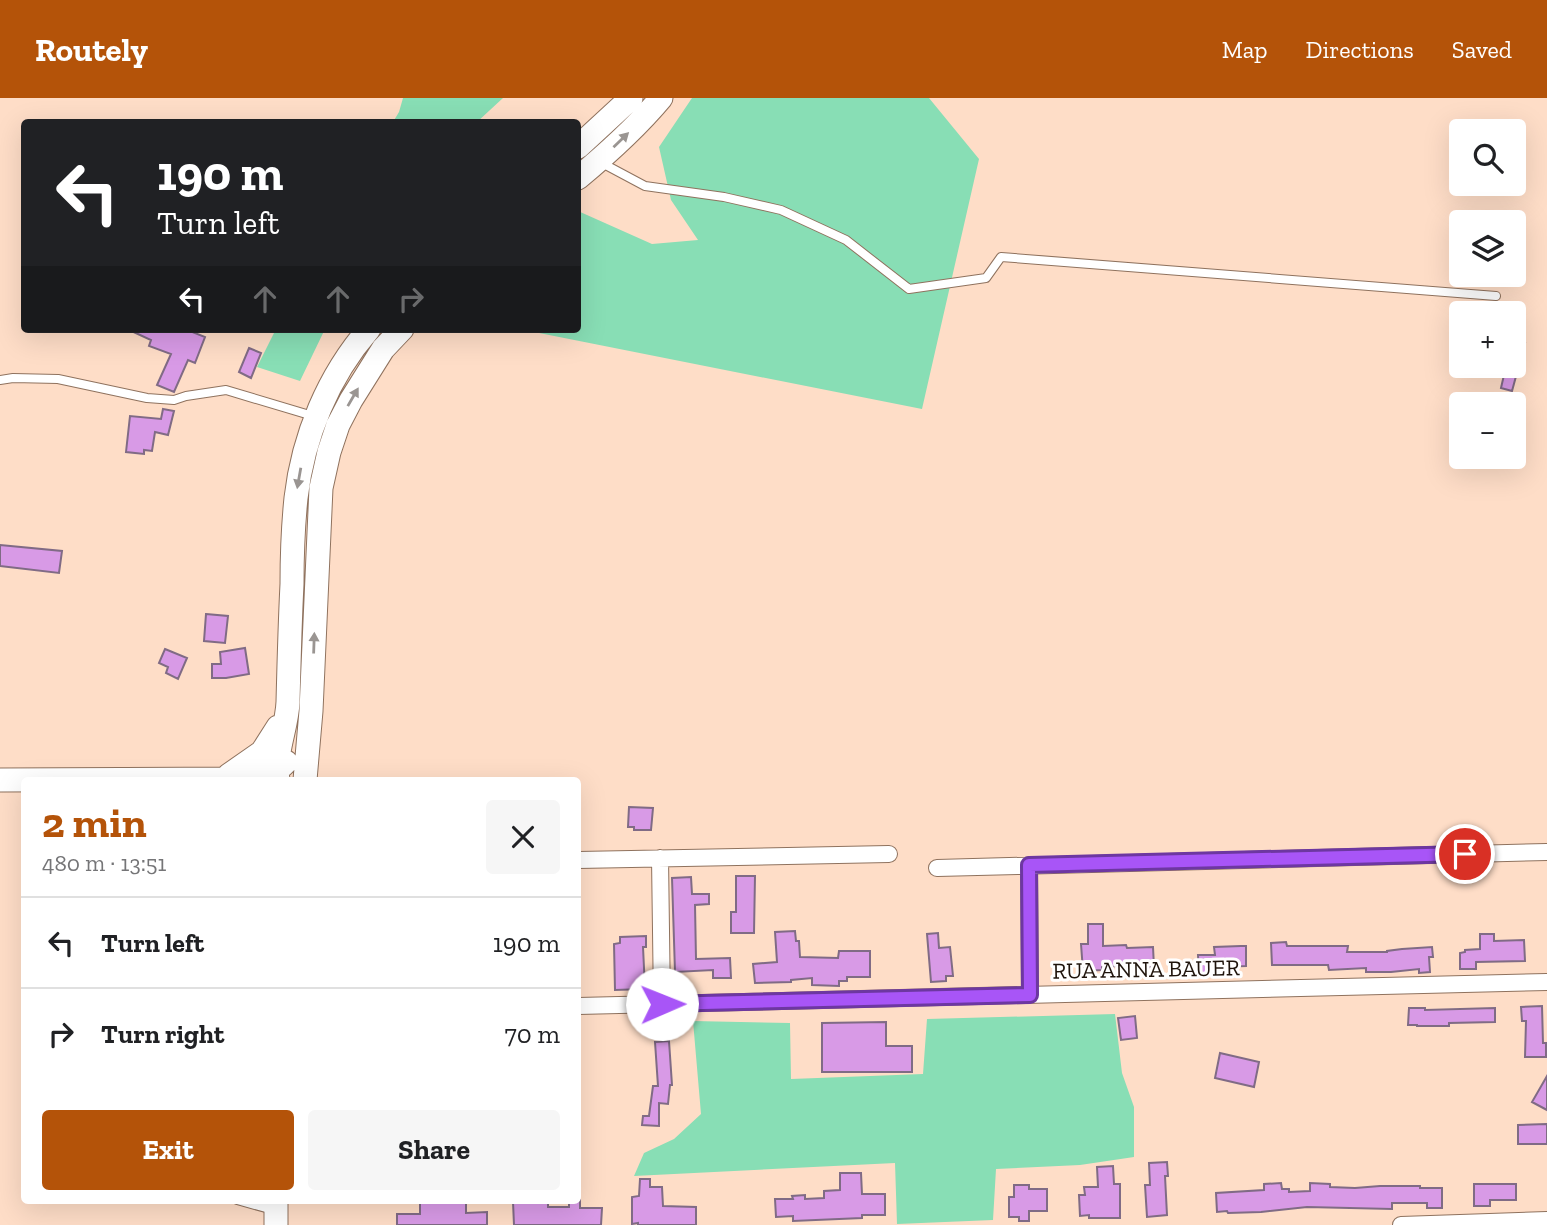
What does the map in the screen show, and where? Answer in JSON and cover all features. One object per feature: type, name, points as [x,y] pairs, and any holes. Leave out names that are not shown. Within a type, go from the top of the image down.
[{"type":"main road","points":[[581,144],[631,98]]},
{"type":"main road","points":[[581,175],[641,121],[661,98]]},
{"type":"main road","points":[[581,146],[598,161]]},
{"type":"main road","points":[[281,777],[277,761],[287,711],[296,497],[306,445],[316,416],[340,369],[365,333]]},
{"type":"main road","points":[[305,777],[311,711],[321,488],[338,425],[383,349],[398,333]]},
{"type":"main road","points":[[316,416],[338,425]]},
{"type":"main road","points":[[234,777],[262,752],[287,711]]},
{"type":"main road","points":[[281,777],[283,765],[296,745],[311,711]]},
{"type":"main road","points":[[235,777],[262,766],[281,777]]},
{"type":"main road","points":[[0,779],[21,779]]},
{"type":"street","points":[[937,867],[1547,852]]},
{"type":"street","points":[[581,860],[890,854]]},
{"type":"street","points":[[660,859],[662,1004]]},
{"type":"street","points":[[1029,865],[1030,995]]},
{"type":"street","name":"RUA ANNA BAUER","points":[[581,1006],[1547,982]]},
{"type":"street","points":[[1401,1225],[1547,1220]]},
{"type":"lane","points":[[598,161],[645,186],[724,197],[781,210],[846,240],[909,289],[986,278],[1001,257],[1496,296]]},
{"type":"lane","points":[[0,380],[58,379],[146,398],[174,400],[226,390],[316,416]]},
{"type":"lane","points":[[250,1204],[276,1212]]},
{"type":"green space","points":[[403,98],[503,98],[480,119],[395,119]]},
{"type":"green space","points":[[692,98],[929,98],[979,159],[922,409],[539,333],[581,333],[581,212],[652,244],[698,240],[671,200],[659,147]]},
{"type":"green space","points":[[274,333],[323,333],[300,381],[257,367]]},
{"type":"green space","points":[[1115,1014],[1122,1073],[1134,1107],[1134,1157],[1080,1165],[996,1169],[993,1220],[897,1224],[895,1163],[634,1176],[644,1153],[674,1139],[701,1114],[693,1021],[790,1023],[791,1079],[923,1074],[927,1019]]},
{"type":"building","points":[[136,333],[195,333],[205,337],[195,363],[188,360],[174,392],[157,385],[171,354],[149,346],[151,340]]},
{"type":"building","points":[[249,348],[261,353],[251,378],[239,372]]},
{"type":"building","points":[[1503,378],[1516,378],[1512,391],[1501,388]]},
{"type":"building","points":[[163,409],[174,411],[168,435],[155,432],[152,451],[144,450],[144,454],[126,452],[130,416],[161,419]]},
{"type":"building","points":[[0,545],[62,551],[59,573],[0,566]]},
{"type":"building","points":[[206,614],[228,616],[225,643],[204,641]]},
{"type":"building","points":[[245,648],[249,674],[212,678],[212,664],[221,664],[220,652]]},
{"type":"building","points":[[165,649],[187,658],[178,679],[166,673],[168,667],[159,663]]},
{"type":"building","points":[[629,807],[653,808],[651,830],[634,830],[634,827],[628,827]]},
{"type":"building","points":[[736,876],[755,876],[754,933],[731,933],[731,912],[736,912]]},
{"type":"building","points":[[691,877],[692,894],[709,894],[709,904],[695,905],[696,959],[730,958],[731,978],[713,978],[713,970],[675,972],[672,878]]},
{"type":"building","points":[[1088,924],[1103,924],[1103,946],[1153,947],[1154,967],[1136,968],[1136,965],[1083,971],[1081,944],[1088,944]]},
{"type":"building","points":[[795,931],[800,957],[838,958],[839,951],[870,951],[870,977],[847,977],[847,981],[839,981],[839,986],[812,985],[812,978],[791,982],[755,983],[753,964],[777,962],[775,932]]},
{"type":"building","points":[[938,933],[939,948],[950,947],[953,976],[946,976],[946,981],[931,982],[927,934]]},
{"type":"building","points":[[1480,934],[1494,934],[1494,941],[1524,940],[1525,961],[1476,962],[1476,969],[1460,969],[1460,953],[1480,949]]},
{"type":"building","points":[[646,936],[646,947],[643,947],[645,989],[615,990],[614,944],[620,943],[620,937]]},
{"type":"building","points":[[1286,942],[1287,946],[1348,946],[1347,952],[1387,952],[1432,947],[1433,957],[1429,957],[1430,972],[1419,973],[1419,969],[1366,972],[1366,968],[1329,970],[1328,965],[1272,965],[1271,943]]},
{"type":"building","points":[[1246,946],[1246,966],[1215,967],[1215,974],[1199,974],[1198,955],[1215,955],[1214,947]]},
{"type":"building","points":[[1542,1006],[1546,1057],[1525,1057],[1526,1021],[1522,1021],[1521,1007]]},
{"type":"building","points":[[1409,1008],[1495,1008],[1495,1022],[1449,1023],[1449,1026],[1408,1025]]},
{"type":"building","points":[[1135,1016],[1137,1038],[1121,1040],[1118,1018]]},
{"type":"building","points":[[886,1022],[886,1046],[912,1046],[912,1072],[822,1072],[822,1023]]},
{"type":"building","points":[[669,1041],[672,1085],[668,1104],[659,1103],[659,1126],[642,1125],[643,1116],[649,1116],[653,1086],[658,1086],[655,1042]]},
{"type":"building","points":[[1220,1053],[1259,1062],[1254,1087],[1215,1078]]},
{"type":"building","points":[[1547,1076],[1547,1110],[1532,1102]]},
{"type":"building","points":[[1547,1124],[1547,1144],[1518,1144],[1518,1125]]},
{"type":"building","points":[[1167,1162],[1167,1215],[1147,1217],[1145,1185],[1150,1185],[1149,1163]]},
{"type":"building","points":[[1113,1166],[1114,1184],[1120,1184],[1120,1218],[1080,1216],[1079,1195],[1085,1195],[1084,1187],[1098,1187],[1097,1167]]},
{"type":"building","points":[[840,1173],[861,1173],[862,1194],[885,1194],[885,1215],[793,1221],[793,1216],[776,1217],[775,1199],[793,1199],[792,1196],[805,1195],[805,1199],[824,1198],[824,1191],[840,1190]]},
{"type":"building","points":[[640,1179],[650,1179],[650,1187],[662,1187],[663,1206],[696,1207],[696,1225],[632,1224],[632,1197],[639,1196]]},
{"type":"building","points":[[1281,1183],[1282,1189],[1289,1189],[1289,1192],[1310,1191],[1310,1183],[1355,1188],[1442,1188],[1442,1208],[1427,1208],[1427,1203],[1392,1203],[1392,1209],[1307,1207],[1261,1212],[1217,1212],[1216,1193],[1264,1190],[1264,1184]]},
{"type":"building","points":[[1474,1184],[1516,1184],[1516,1200],[1490,1200],[1490,1206],[1474,1206]]},
{"type":"building","points":[[1014,1185],[1029,1185],[1029,1189],[1047,1189],[1047,1211],[1029,1211],[1029,1221],[1009,1217],[1009,1197],[1014,1197]]},
{"type":"building","points":[[420,1204],[466,1204],[466,1213],[487,1212],[487,1225],[397,1225],[397,1214],[420,1214]]},
{"type":"building","points":[[513,1204],[569,1207],[569,1204],[580,1204],[580,1208],[602,1208],[601,1225],[514,1225]]},
{"type":"route","points":[[662,1004],[1030,995],[1029,865],[1465,854]]}]
